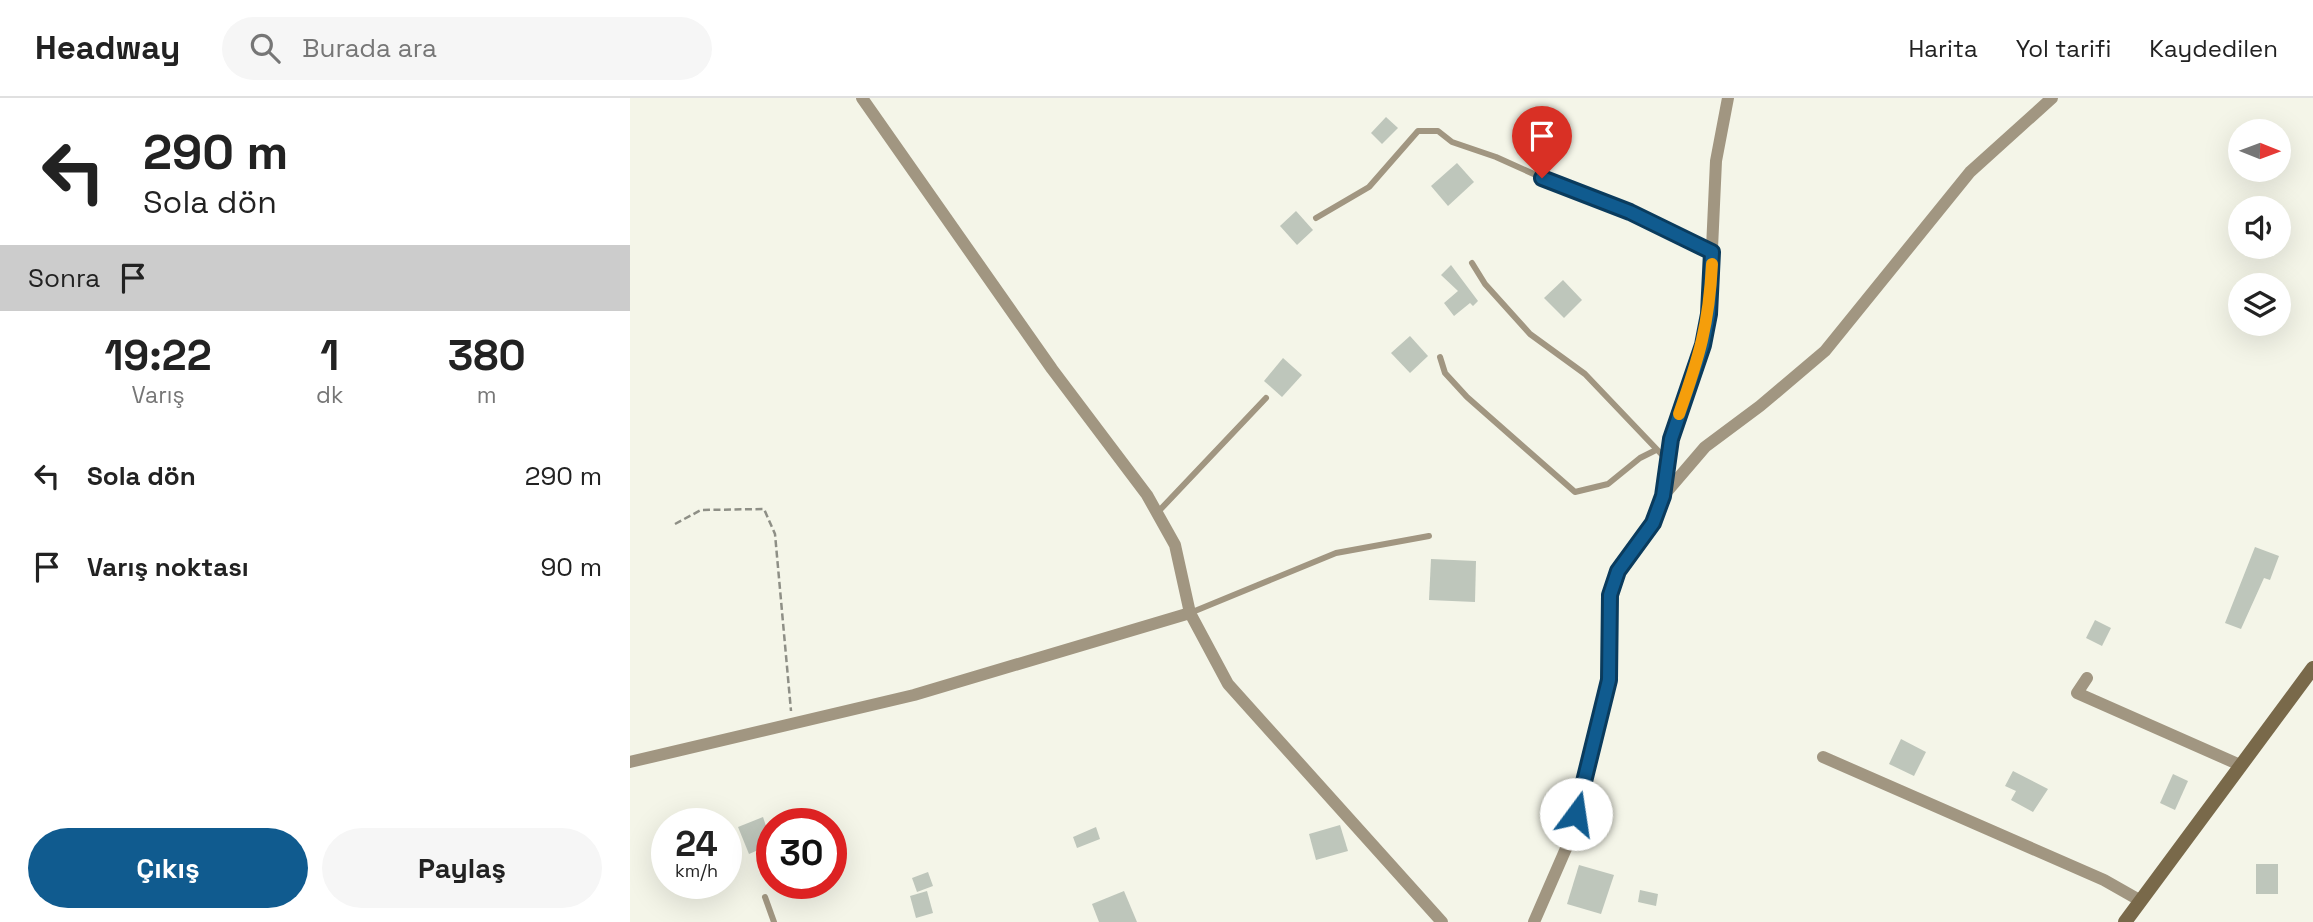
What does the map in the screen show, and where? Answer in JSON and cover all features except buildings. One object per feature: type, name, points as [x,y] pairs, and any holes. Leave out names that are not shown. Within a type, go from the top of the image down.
[{"type":"street","points":[[862,98],[997,293],[1157,513],[1175,545],[1190,614],[1228,684],[1442,922]]},
{"type":"street","points":[[1663,496],[1661,455],[1703,345],[1709,314],[1716,161],[1728,98]]},
{"type":"street","points":[[1534,922],[1571,837],[1605,704],[1609,680],[1610,595],[1618,571],[1653,523],[1663,496],[1705,447],[1760,406],[1825,351],[1969,172],[2052,98]]},
{"type":"street","points":[[630,762],[914,695],[1190,614]]},
{"type":"street","points":[[2125,922],[2313,668]]},
{"type":"street","points":[[2087,678],[2077,693],[2241,765]]},
{"type":"street","points":[[1823,757],[2104,880],[2141,901]]},
{"type":"lane","points":[[1316,218],[1369,187],[1418,131],[1438,131],[1452,142],[1587,198],[1630,212],[1712,252]]},
{"type":"lane","points":[[1472,263],[1485,284],[1530,334],[1585,374],[1661,455]]},
{"type":"lane","points":[[1440,356],[1445,373],[1467,397],[1574,492],[1608,484],[1640,458],[1661,455]]},
{"type":"lane","points":[[1157,513],[1265,398]]},
{"type":"lane","points":[[1190,614],[1336,553],[1429,536]]},
{"type":"lane","points":[[766,899],[774,922]]},
{"type":"path","points":[[675,524],[701,510],[764,509],[775,534],[793,725]]},
{"type":"slow traffic","points":[[1679,414],[1703,345],[1709,314],[1712,264]]},
{"type":"route","points":[[1542,178],[1587,198],[1630,212],[1712,252],[1709,314],[1703,345],[1671,439],[1663,496],[1653,523],[1618,571],[1610,595],[1607,628],[1609,680],[1576,814]]}]
